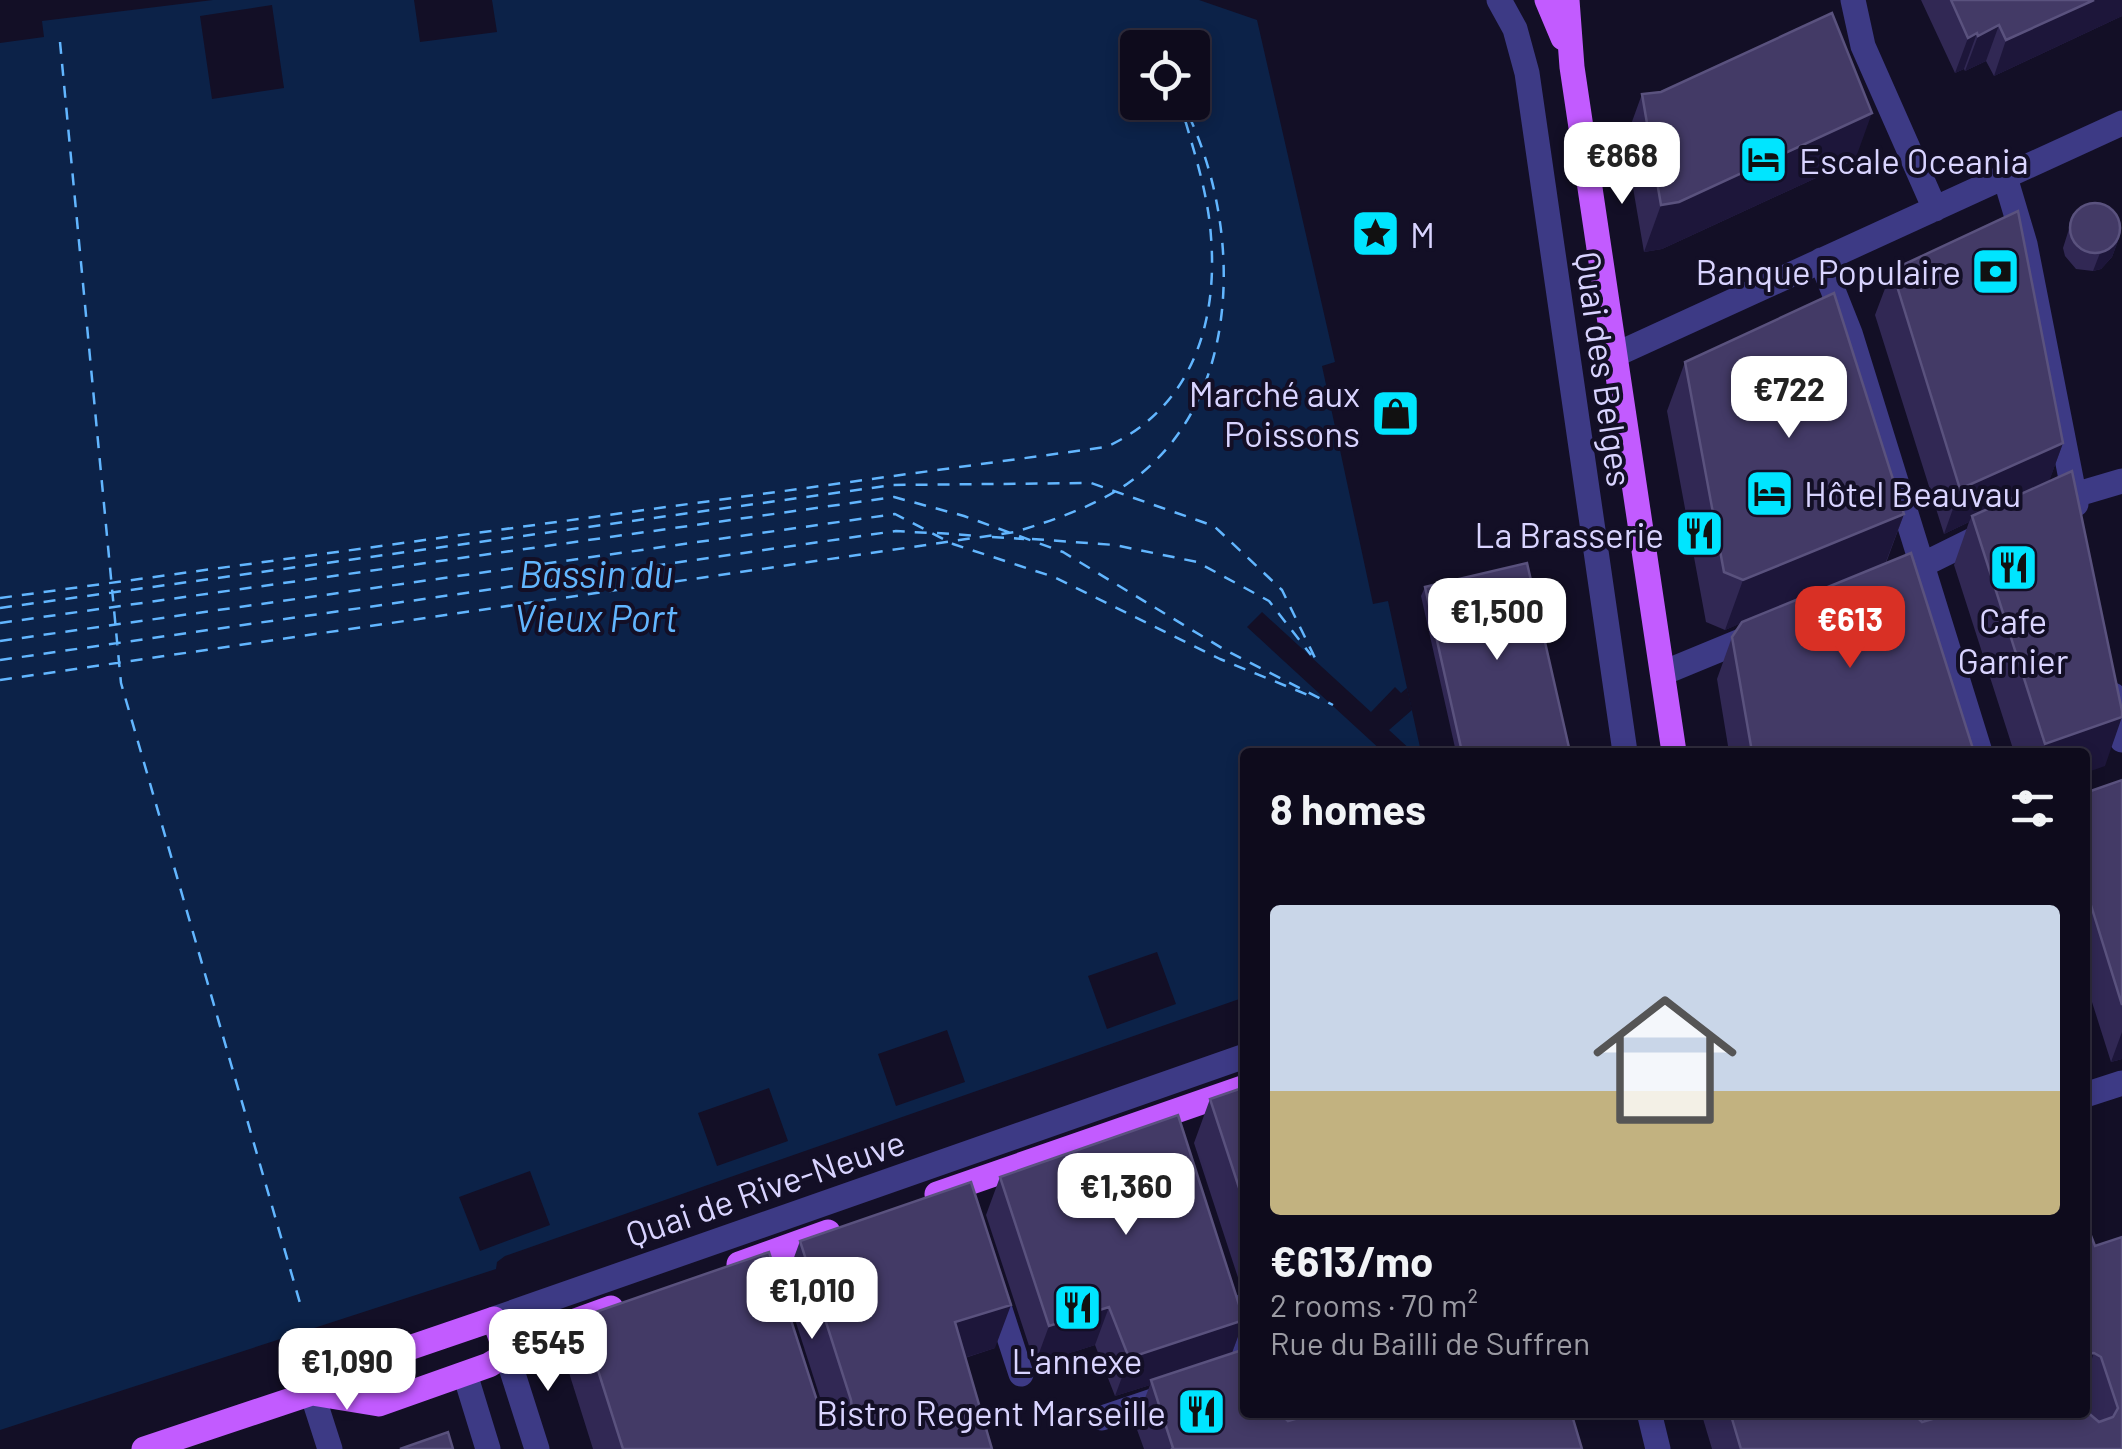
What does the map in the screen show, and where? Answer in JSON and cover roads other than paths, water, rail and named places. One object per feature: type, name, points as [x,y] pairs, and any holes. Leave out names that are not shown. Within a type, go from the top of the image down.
[{"type":"main road","name":"Quai des Belges","points":[[1547,0],[1570,52]]},
{"type":"main road","name":"Quai des Belges","points":[[1567,0],[1570,52],[1673,748]]},
{"type":"main road","name":"Quai de Rive-Neuve","points":[[904,1206],[963,1197],[1240,1089]]},
{"type":"main road","name":"Quai de Rive-Neuve","points":[[722,1270],[762,1267],[850,1225]]},
{"type":"main road","name":"Quai de Rive-Neuve","points":[[312,1393],[379,1404],[465,1374],[507,1355],[542,1332],[632,1301]]},
{"type":"main road","points":[[494,1319],[507,1355]]},
{"type":"main road","name":"Quai de Rive-Neuve","points":[[144,1449],[312,1393],[365,1363],[494,1319]]},
{"type":"street","name":"Quai des Belges","points":[[1499,0],[1515,29],[1527,73],[1624,748]]},
{"type":"street","points":[[1854,0],[1863,46],[1934,209]]},
{"type":"street","points":[[1615,355],[2122,122]]},
{"type":"street","points":[[2005,177],[2025,244],[2081,531]]},
{"type":"street","points":[[1821,260],[1848,328],[1979,748]]},
{"type":"street","points":[[1888,581],[2074,493],[2122,481]]},
{"type":"street","points":[[1663,673],[1782,624]]},
{"type":"street","points":[[2107,664],[2122,740]]},
{"type":"street","name":"Quai de Rive-Neuve","points":[[494,1319],[1240,1058]]},
{"type":"street","points":[[2090,1087],[2122,1082]]},
{"type":"street","points":[[1168,1114],[1176,1142]]},
{"type":"street","points":[[984,1262],[1021,1374]]},
{"type":"street","points":[[1222,1280],[1240,1336]]},
{"type":"street","points":[[507,1355],[537,1449]]},
{"type":"street","points":[[465,1374],[488,1449]]},
{"type":"street","points":[[1102,1418],[1192,1388]]},
{"type":"street","points":[[312,1393],[330,1449]]},
{"type":"street","points":[[1650,1418],[1658,1449]]},
{"type":"water","name":"Bassin du Vieux Port","points":[[213,0],[1199,0],[1257,20],[1335,362],[1322,366],[1373,604],[1388,601],[1420,748],[1240,748],[1240,999],[505,1256],[497,1262],[496,1269],[0,1430],[0,43],[44,37],[42,21]]},
{"type":"place","name":"Escale Oceania","points":[[1764,160]]},
{"type":"place","name":"M","points":[[1375,234]]},
{"type":"place","name":"Banque Populaire","points":[[1996,271]]},
{"type":"place","name":"Marché aux Poissons","points":[[1395,413]]},
{"type":"place","name":"Hôtel Beauvau","points":[[1769,493]]},
{"type":"place","name":"La Brasserie","points":[[1699,534]]},
{"type":"place","name":"Cafe Garnier","points":[[2013,568]]},
{"type":"place","name":"L'annexe","points":[[1077,1308]]},
{"type":"place","name":"Bistro Regent Marseille","points":[[1201,1412]]}]
